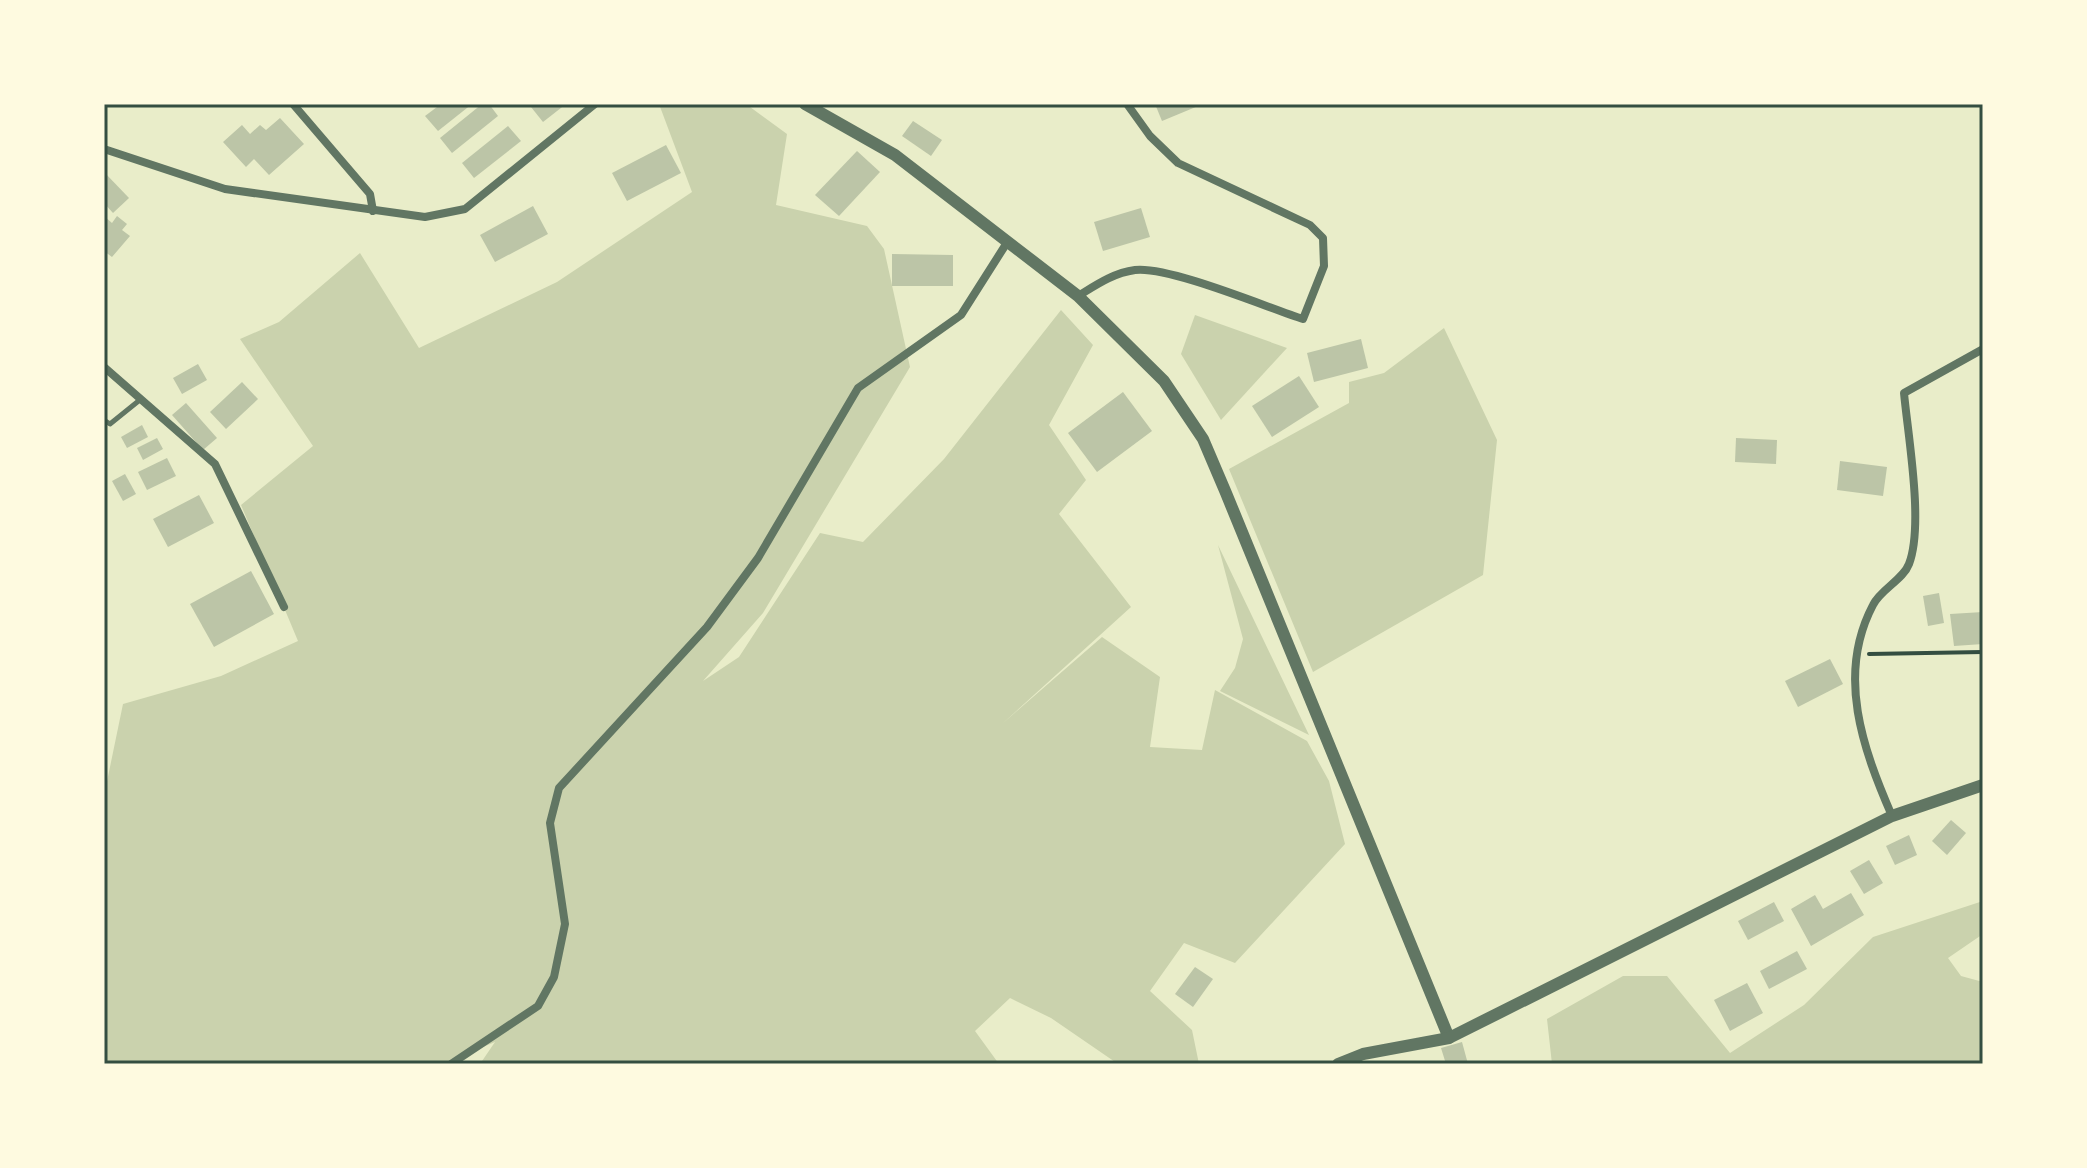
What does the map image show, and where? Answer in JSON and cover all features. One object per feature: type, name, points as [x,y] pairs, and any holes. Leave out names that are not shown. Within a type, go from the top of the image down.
[{"type":"street","points":[[293,104],[370,194],[373,211]]},
{"type":"street","points":[[104,149],[225,189],[425,217],[465,209],[595,104]]},
{"type":"street","points":[[805,104],[895,155],[1008,241],[1078,296],[1164,381],[1203,439],[1449,1038]]},
{"type":"street","points":[[1078,296],[1114,275],[1138,270],[1168,275],[1303,319],[1324,266],[1323,238],[1310,225],[1178,163],[1150,136],[1127,104]]},
{"type":"street","points":[[451,1064],[538,1006],[554,977],[565,924],[550,823],[559,788],[707,627],[758,558],[858,388],[961,315],[1008,241]]},
{"type":"street","points":[[1892,816],[1870,760],[1853,695],[1855,655],[1874,603],[1909,566],[1915,533],[1904,393],[1983,349]]},
{"type":"street","points":[[104,367],[215,464],[284,607]]},
{"type":"street","points":[[1338,1064],[1363,1054],[1449,1038],[1892,816],[1981,787]]},
{"type":"lane","points":[[104,420],[110,424],[141,399]]},
{"type":"path","points":[[1855,655],[1983,652]]},
{"type":"green space","points":[[659,104],[746,104],[787,134],[776,205],[867,226],[884,249],[910,367],[763,613],[703,681],[739,657],[820,533],[863,542],[944,459],[1061,310],[1093,345],[1049,425],[1086,480],[1059,514],[1131,607],[1002,724],[1102,637],[1160,677],[1150,747],[1202,750],[1215,690],[1307,741],[1329,781],[1345,844],[1235,963],[1184,943],[1150,991],[1192,1030],[1199,1064],[1118,1064],[1051,1018],[1010,998],[975,1031],[999,1064],[480,1064],[495,1042],[442,1064],[104,1064],[104,796],[123,704],[221,676],[298,641],[241,505],[313,446],[240,339],[279,322],[360,253],[419,348],[557,282],[692,192]]},
{"type":"green space","points":[[1195,315],[1287,348],[1221,420],[1181,354]]},
{"type":"green space","points":[[1444,328],[1497,440],[1483,575],[1313,672],[1229,469],[1349,403],[1349,382],[1384,373]]},
{"type":"green space","points":[[1218,545],[1309,735],[1220,691],[1235,668],[1243,639]]},
{"type":"green space","points":[[1983,901],[1983,934],[1948,958],[1961,976],[1983,982],[1983,1064],[1552,1064],[1547,1019],[1623,976],[1667,976],[1730,1053],[1804,1005],[1873,937]]},
{"type":"building","points":[[441,104],[472,104],[438,131],[425,116]]},
{"type":"building","points":[[482,104],[489,104],[498,116],[452,153],[440,138]]},
{"type":"building","points":[[535,104],[566,104],[543,122],[531,107]]},
{"type":"building","points":[[1155,104],[1203,104],[1162,121]]},
{"type":"building","points":[[280,118],[304,144],[269,175],[254,159],[246,167],[223,142],[242,125],[250,134],[260,125],[266,130]]},
{"type":"building","points":[[913,121],[942,140],[931,156],[902,136]]},
{"type":"building","points":[[508,126],[521,141],[474,178],[462,163]]},
{"type":"building","points":[[666,145],[681,173],[627,201],[612,173]]},
{"type":"building","points":[[857,151],[880,172],[839,216],[815,195]]},
{"type":"building","points":[[104,172],[129,198],[113,213],[104,203]]},
{"type":"building","points":[[533,206],[548,234],[495,262],[480,235]]},
{"type":"building","points":[[1141,208],[1150,237],[1103,251],[1094,222]]},
{"type":"building","points":[[104,216],[112,223],[117,216],[127,224],[122,230],[130,236],[112,257],[104,251]]},
{"type":"building","points":[[892,254],[953,255],[953,286],[892,286]]},
{"type":"building","points":[[1361,339],[1368,368],[1314,382],[1307,353]]},
{"type":"building","points":[[198,364],[207,380],[182,394],[173,378]]},
{"type":"building","points":[[1299,376],[1319,407],[1272,437],[1252,406]]},
{"type":"building","points":[[242,382],[258,399],[226,429],[210,412]]},
{"type":"building","points":[[1123,392],[1152,431],[1097,472],[1068,433]]},
{"type":"building","points":[[186,403],[217,438],[203,450],[172,415]]},
{"type":"building","points":[[142,425],[148,437],[127,448],[121,437]]},
{"type":"building","points":[[157,438],[163,449],[143,460],[137,448]]},
{"type":"building","points":[[1736,438],[1777,440],[1776,464],[1735,462]]},
{"type":"building","points":[[167,458],[176,476],[147,490],[138,472]]},
{"type":"building","points":[[1840,461],[1887,467],[1883,496],[1837,490]]},
{"type":"building","points":[[125,474],[136,494],[123,501],[112,481]]},
{"type":"building","points":[[199,495],[214,523],[168,547],[153,519]]},
{"type":"building","points":[[251,571],[274,614],[214,647],[190,604]]},
{"type":"building","points":[[1939,593],[1944,623],[1928,626],[1923,596]]},
{"type":"building","points":[[1983,612],[1983,644],[1954,646],[1950,614]]},
{"type":"building","points":[[1830,659],[1843,684],[1798,707],[1785,681]]},
{"type":"building","points":[[1951,820],[1966,833],[1947,855],[1932,841]]},
{"type":"building","points":[[1909,835],[1917,855],[1895,865],[1886,846]]},
{"type":"building","points":[[1869,860],[1883,883],[1864,894],[1850,871]]},
{"type":"building","points":[[1851,893],[1864,915],[1811,946],[1791,909],[1815,895],[1823,909]]},
{"type":"building","points":[[1774,902],[1784,921],[1748,940],[1738,921]]},
{"type":"building","points":[[1797,951],[1807,969],[1769,989],[1760,971]]},
{"type":"building","points":[[1195,967],[1213,979],[1193,1007],[1175,994]]},
{"type":"building","points":[[1747,983],[1763,1013],[1730,1031],[1714,1000]]},
{"type":"building","points":[[1462,1042],[1468,1064],[1446,1064],[1441,1048]]}]
